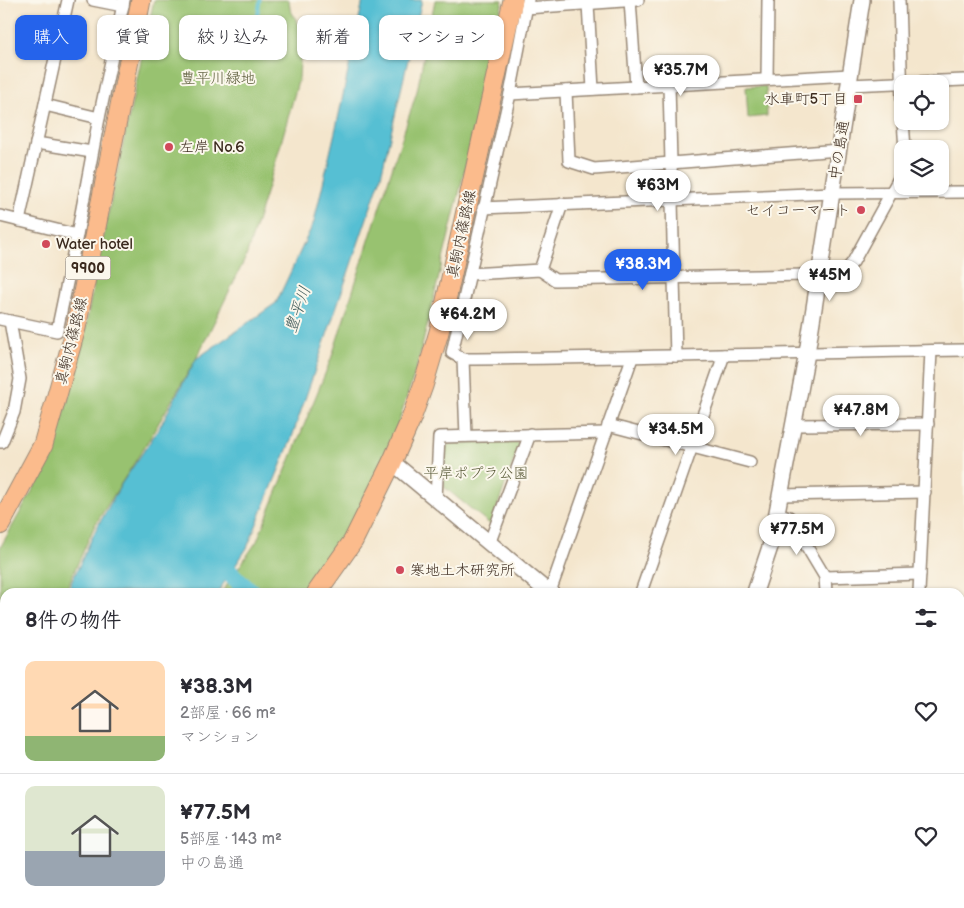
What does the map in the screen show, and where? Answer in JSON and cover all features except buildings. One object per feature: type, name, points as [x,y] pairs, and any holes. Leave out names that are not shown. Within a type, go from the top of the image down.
[{"type":"main road","name":"真駒内篠路線","points":[[0,525],[43,445],[76,328],[130,2]]},
{"type":"main road","name":"真駒内篠路線","points":[[320,588],[353,541],[411,419],[437,339],[522,3]]},
{"type":"street","points":[[19,220],[68,0]]},
{"type":"street","points":[[0,442],[2,442],[14,412],[20,379],[5,320],[57,331],[99,118],[130,2],[93,0]]},
{"type":"street","points":[[630,0],[636,87]]},
{"type":"street","points":[[638,0],[588,4],[522,3],[510,94],[452,353],[463,359],[632,358],[964,350]]},
{"type":"street","points":[[767,79],[768,0]]},
{"type":"street","name":"中の島通","points":[[756,588],[765,565],[777,513],[807,353],[862,0]]},
{"type":"street","points":[[899,0],[902,75]]},
{"type":"street","points":[[588,4],[593,90]]},
{"type":"street","points":[[510,94],[767,79],[894,83]]},
{"type":"street","points":[[949,81],[964,80]]},
{"type":"street","points":[[669,85],[676,356]]},
{"type":"street","points":[[566,91],[569,161],[594,168],[839,150]]},
{"type":"street","points":[[45,105],[99,118]]},
{"type":"street","points":[[36,143],[92,152]]},
{"type":"street","points":[[470,274],[540,270],[554,280],[832,277],[844,273],[852,262],[894,190]]},
{"type":"street","points":[[483,208],[832,193],[964,192]]},
{"type":"street","points":[[540,270],[562,204]]},
{"type":"street","points":[[0,216],[77,235]]},
{"type":"street","points":[[920,588],[931,351]]},
{"type":"street","points":[[642,588],[724,355]]},
{"type":"street","points":[[550,588],[632,358]]},
{"type":"street","points":[[463,359],[466,436]]},
{"type":"street","points":[[794,425],[928,424]]},
{"type":"street","points":[[436,499],[439,437],[607,429],[692,447],[750,462]]},
{"type":"street","points":[[490,544],[530,434]]},
{"type":"street","points":[[392,462],[544,588]]},
{"type":"street","points":[[780,495],[925,492]]},
{"type":"street","points":[[777,513],[789,517],[825,577],[826,588]]},
{"type":"street","points":[[825,577],[920,574]]},
{"type":"green space","name":"豊平川緑地","points":[[154,0],[289,0],[290,9],[297,21],[297,60],[300,60],[299,78],[276,161],[246,257],[196,359],[150,438],[95,525],[67,588],[0,588],[0,548],[47,465],[64,413],[82,347],[96,270],[141,60],[169,60],[169,15],[151,15]]},
{"type":"green space","points":[[435,0],[503,0],[500,15],[432,15]]},
{"type":"green space","points":[[423,60],[490,60],[418,363],[393,439],[357,519],[307,588],[225,588],[257,541],[331,359],[417,91]]},
{"type":"green space","points":[[766,86],[767,116],[748,118],[746,87]]},
{"type":"green space","name":"平岸ポプラ公園","points":[[515,441],[519,445],[491,525],[444,487],[445,449],[448,444]]},
{"type":"water","name":"豊平川","points":[[363,0],[422,0],[418,15],[379,15],[379,60],[408,60],[380,180],[291,440],[247,548],[221,588],[69,588],[96,529],[122,483],[158,430],[196,359],[276,303],[314,222],[350,60],[369,60],[369,15],[360,15]]},
{"type":"waterway","points":[[258,15],[260,0]]},
{"type":"waterway","points":[[215,557],[247,588]]},
{"type":"place","name":"水車町5丁目","points":[[858,99]]},
{"type":"place","name":"左岸 No.6","points":[[169,147]]},
{"type":"place","name":"セイコーマート","points":[[861,210]]},
{"type":"place","name":"Water hotel","points":[[46,244]]},
{"type":"place","name":"寒地土木研究所","points":[[400,570]]}]
